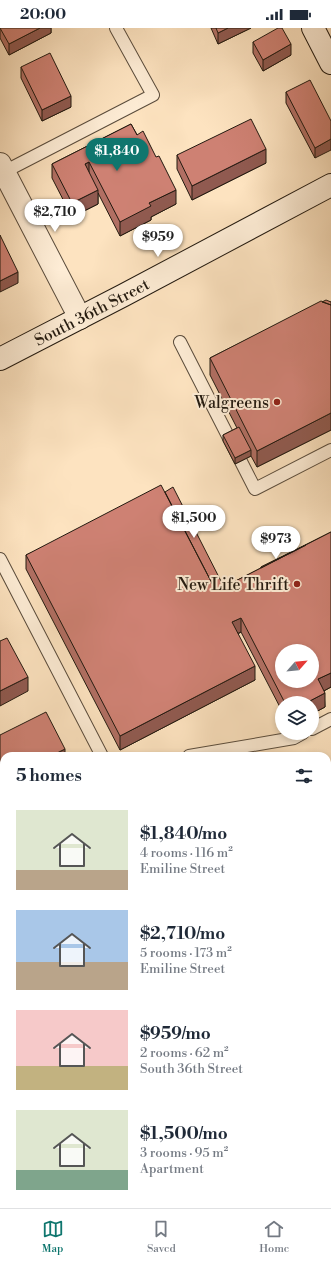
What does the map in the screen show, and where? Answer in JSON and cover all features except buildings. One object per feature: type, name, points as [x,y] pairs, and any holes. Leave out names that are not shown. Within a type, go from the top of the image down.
[{"type":"main road","points":[[313,28],[331,63]]},
{"type":"main road","points":[[1,170],[80,318]]},
{"type":"main road","name":"South 36th Street","points":[[0,359],[331,185]]},
{"type":"lane","points":[[1,170],[153,95],[116,28]]},
{"type":"lane","points":[[180,342],[255,489],[331,450]]},
{"type":"lane","points":[[0,559],[100,752]]},
{"type":"lane","points":[[319,725],[331,719]]},
{"type":"lane","points":[[212,752],[282,740]]},
{"type":"place","name":"Walgreens","points":[[277,402]]},
{"type":"place","name":"New Life Thrift","points":[[297,584]]}]
